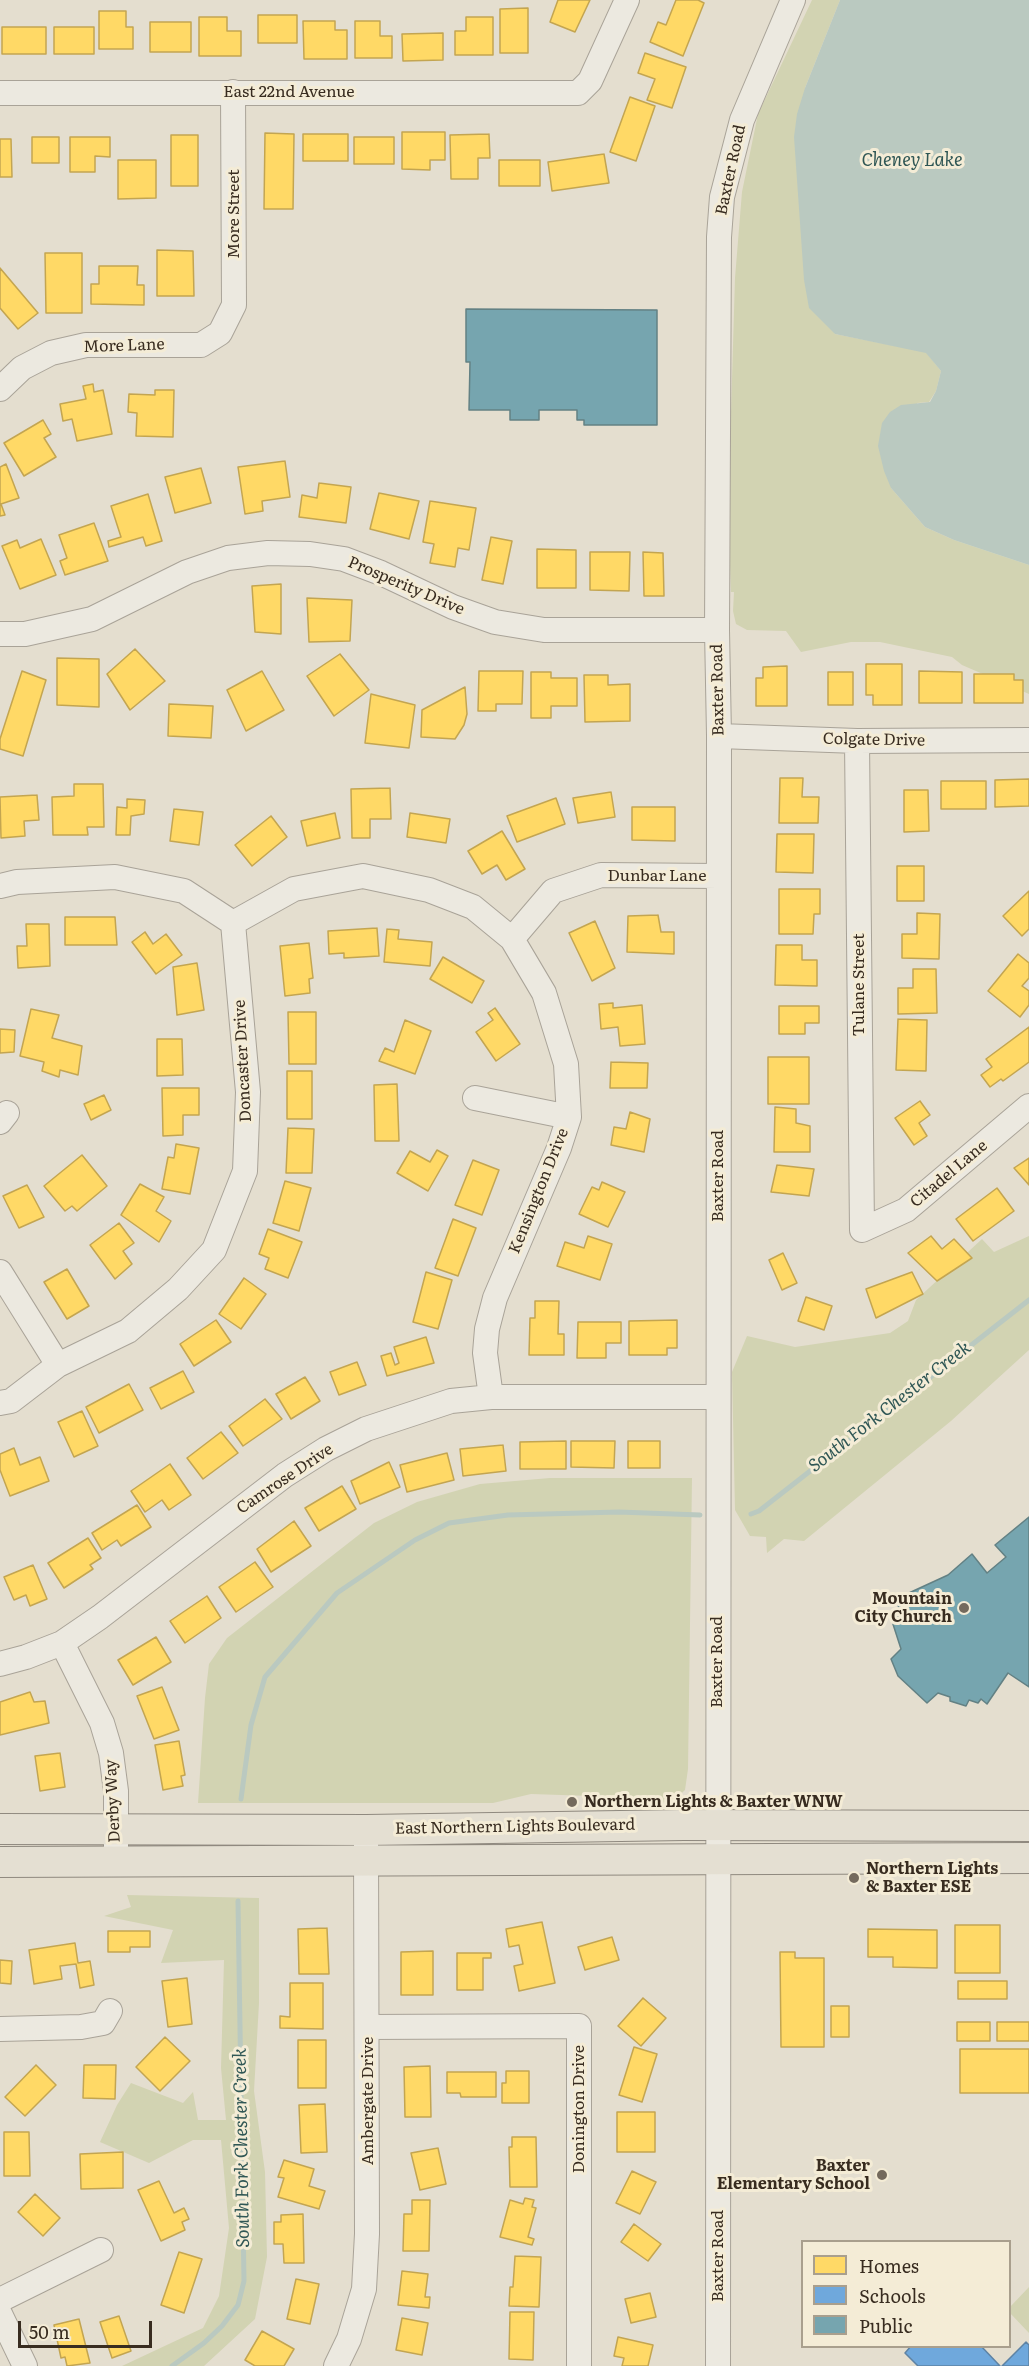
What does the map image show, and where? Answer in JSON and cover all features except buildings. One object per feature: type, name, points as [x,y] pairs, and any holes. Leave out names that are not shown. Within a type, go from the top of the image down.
[{"type":"main road","name":"East Northern Lights Boulevard","points":[[0,1830],[115,1828],[366,1830],[718,1825],[1029,1826]]},
{"type":"main road","name":"East Northern Lights Boulevard","points":[[0,1862],[1029,1858]]},
{"type":"street","name":"East 22nd Avenue","points":[[0,93],[578,93],[590,81],[627,0]]},
{"type":"street","name":"Baxter Road","points":[[718,2366],[719,736],[717,630],[719,237],[722,197],[730,158],[747,104],[793,0]]},
{"type":"street","name":"More Street","points":[[220,333],[234,305],[233,92]]},
{"type":"street","name":"More Lane","points":[[0,389],[22,368],[51,353],[86,345],[201,345],[220,333]]},
{"type":"street","name":"Prosperity Drive","points":[[0,634],[25,634],[92,619],[187,572],[228,558],[268,553],[310,554],[344,559],[381,573],[453,607],[495,622],[544,630],[717,630]]},
{"type":"street","name":"Colgate Drive","points":[[719,736],[857,741],[1029,740]]},
{"type":"street","name":"Tulane Street","points":[[857,741],[862,1230]]},
{"type":"street","name":"Dunbar Lane","points":[[512,939],[553,891],[601,875],[718,876]]},
{"type":"street","name":"Kensington Drive","points":[[233,923],[294,889],[363,876],[429,890],[473,907],[512,939],[544,993],[566,1064],[569,1117],[559,1148],[495,1298],[487,1329],[485,1353],[492,1396]]},
{"type":"street","points":[[0,886],[16,882],[115,877],[184,891],[233,923]]},
{"type":"street","name":"Doncaster Drive","points":[[0,1403],[11,1401],[58,1365],[128,1331],[178,1289],[214,1250],[245,1171],[248,1092],[233,923]]},
{"type":"street","points":[[475,1098],[569,1117]]},
{"type":"street","name":"Citadel Lane","points":[[862,1230],[906,1210],[1029,1106]]},
{"type":"street","points":[[0,1272],[58,1365]]},
{"type":"street","name":"Camrose Drive","points":[[0,1664],[62,1643],[100,1617],[285,1475],[326,1449],[366,1429],[451,1401],[492,1396],[717,1396]]},
{"type":"street","name":"Derby Way","points":[[62,1643],[98,1713],[111,1753],[116,1791],[116,1862]]},
{"type":"street","name":"Ambergate Drive","points":[[336,2366],[349,2340],[364,2289],[368,2235],[366,1830]]},
{"type":"street","points":[[0,2029],[81,2027],[103,2023],[110,2011]]},
{"type":"street","name":"Donington Drive","points":[[368,2027],[579,2026],[579,2366]]},
{"type":"street","points":[[0,2300],[101,2250]]},
{"type":"street","points":[[0,2314],[25,2366]]},
{"type":"green space","points":[[812,0],[840,0],[805,88],[804,280],[835,334],[926,352],[941,371],[936,391],[929,402],[917,403],[891,488],[925,527],[954,540],[1029,565],[1029,694],[962,665],[952,657],[880,642],[851,642],[801,652],[786,631],[747,630],[736,624],[733,611],[734,592],[731,592],[728,514],[735,278],[742,192],[758,114]]},
{"type":"green space","points":[[1029,1236],[1029,1350],[951,1421],[804,1541],[784,1539],[767,1553],[766,1537],[750,1536],[735,1510],[732,1372],[747,1336],[795,1347],[890,1333],[908,1321],[916,1300],[982,1239],[994,1252]]},
{"type":"green space","points":[[550,1478],[692,1478],[688,1769],[685,1790],[673,1801],[659,1803],[621,1797],[531,1794],[493,1803],[198,1803],[209,1664],[227,1638],[374,1523],[417,1502],[480,1484]]},
{"type":"green space","points":[[127,1895],[259,1898],[259,2003],[254,2091],[265,2172],[267,2257],[255,2319],[204,2366],[122,2366],[203,2328],[219,2296],[229,2228],[221,2140],[193,2140],[149,2163],[100,2142],[117,2105],[131,2083],[183,2103],[193,2092],[198,2120],[226,2120],[221,2068],[224,1960],[161,1963],[173,1930],[104,1916],[131,1907]]},
{"type":"green space","points":[[1029,2287],[1029,2333],[1011,2314],[1011,2306]]},
{"type":"water","name":"Cheney Lake","points":[[840,0],[1029,0],[1029,565],[954,540],[925,527],[891,488],[878,446],[882,423],[890,412],[901,405],[930,402],[936,391],[941,371],[926,353],[835,334],[809,308],[804,280],[794,137],[797,114],[805,88]]},
{"type":"waterway","name":"South Fork Chester Creek","points":[[751,1514],[759,1511],[1029,1300]]},
{"type":"waterway","name":"South Fork Chester Creek","points":[[241,1799],[251,1725],[265,1677],[337,1593],[415,1540],[449,1523],[508,1515],[619,1512],[700,1515]]},
{"type":"waterway","name":"South Fork Chester Creek","points":[[172,2366],[204,2343],[222,2326],[238,2305],[244,2281],[238,1901]]},
{"type":"place","name":"Mountain City Church","points":[[964,1608]]},
{"type":"place","name":"Northern Lights & Baxter WNW","points":[[572,1802]]},
{"type":"place","name":"Northern Lights & Baxter ESE","points":[[854,1878]]},
{"type":"place","name":"Baxter Elementary School","points":[[882,2175]]}]
